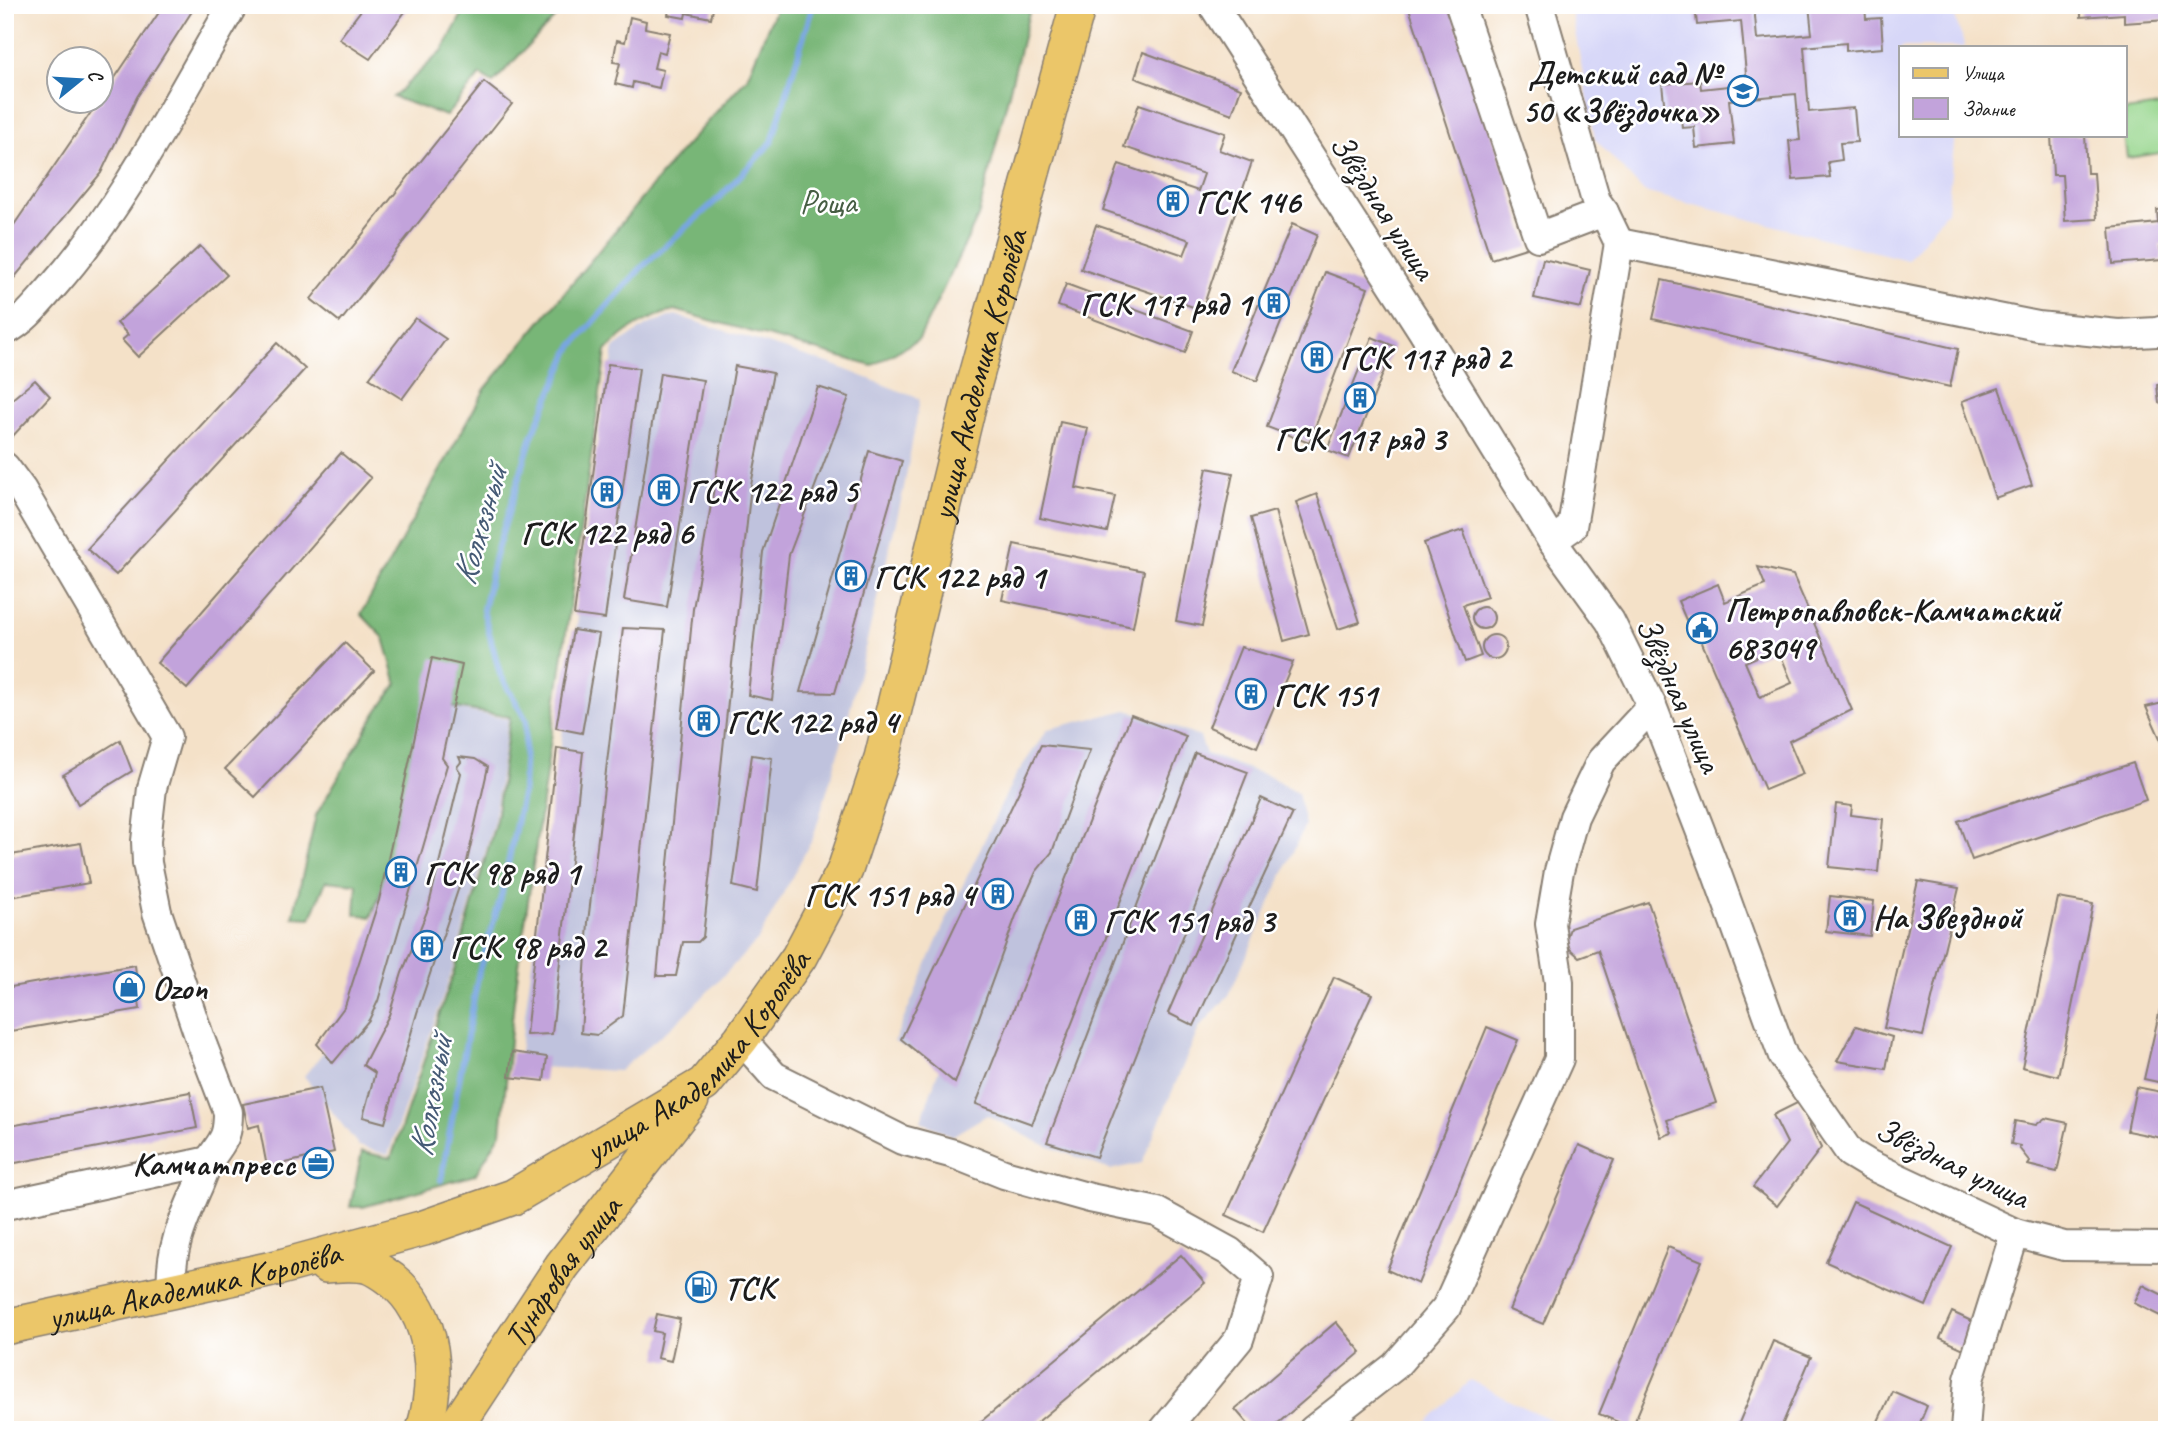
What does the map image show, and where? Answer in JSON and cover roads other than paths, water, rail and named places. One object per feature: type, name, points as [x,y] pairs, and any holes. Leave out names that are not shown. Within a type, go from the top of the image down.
[{"type":"main road","name":"улица Академика Королёва","points":[[5,1327],[277,1268],[424,1228],[513,1197],[704,1084],[741,1039],[799,957],[845,870],[882,758],[971,394],[1078,5]]},
{"type":"main road","name":"Тундровая улица","points":[[454,1430],[562,1266],[704,1084]]},
{"type":"main road","points":[[277,1268],[354,1263],[383,1274],[408,1296],[419,1312],[431,1354],[431,1392],[424,1430]]},
{"type":"main road","points":[[5,1346],[55,1316]]},
{"type":"street","points":[[5,331],[22,322],[90,240],[122,194],[233,5]]},
{"type":"street","name":"Звёздная улица","points":[[1213,5],[1422,330],[1552,541],[1610,621],[1652,706],[1783,1056],[1850,1153],[2015,1233],[2064,1246],[2167,1247]]},
{"type":"street","points":[[1460,5],[1538,237],[1604,212]]},
{"type":"street","points":[[1539,5],[1596,201],[1619,243],[1572,527],[1552,541]]},
{"type":"street","points":[[1619,243],[2026,324],[2118,334],[2167,329]]},
{"type":"street","points":[[5,467],[22,490],[167,737],[152,788],[146,841],[147,863],[158,912],[199,1036],[228,1112],[226,1136],[209,1161],[178,1233],[171,1271],[172,1289]]},
{"type":"street","points":[[1313,1430],[1395,1366],[1446,1308],[1559,1059],[1559,982],[1550,923],[1559,871],[1574,817],[1601,761],[1652,706]]},
{"type":"street","points":[[741,1039],[774,1076],[902,1140],[954,1154],[1004,1174],[1090,1198],[1157,1212],[1230,1252],[1259,1277],[1239,1339],[1164,1430]]},
{"type":"street","points":[[5,1205],[209,1161]]},
{"type":"street","points":[[1965,1430],[1969,1378],[2015,1233]]},
{"type":"waterway","name":"Колхозный","points":[[441,1180],[479,971],[502,893],[523,790],[526,720],[500,674],[483,610],[495,556],[532,436],[571,348],[641,268],[719,198],[772,142],[813,5]]},
{"type":"place","name":"Детский сад № 50 «Звёздочка»","points":[[1743,91]]},
{"type":"place","name":"ГСК 146","points":[[1173,201]]},
{"type":"place","name":"ГСК 117 ряд 1","points":[[1274,303]]},
{"type":"place","name":"ГСК 117 ряд 2","points":[[1317,357]]},
{"type":"place","name":"ГСК 117 ряд 3","points":[[1360,398]]},
{"type":"place","name":"ГСК 122 ряд 5","points":[[664,490]]},
{"type":"place","name":"ГСК 122 ряд 6","points":[[607,492]]},
{"type":"place","name":"ГСК 122 ряд 1","points":[[851,576]]},
{"type":"place","name":"Петропавловск-Камчатский 683049","points":[[1702,628]]},
{"type":"place","name":"ГСК 151","points":[[1251,694]]},
{"type":"place","name":"ГСК 122 ряд 4","points":[[704,721]]},
{"type":"place","name":"ГСК 98 ряд 1","points":[[401,872]]},
{"type":"place","name":"ГСК 151 ряд 4","points":[[998,894]]},
{"type":"place","name":"На Звездной","points":[[1850,916]]},
{"type":"place","name":"ГСК 151 ряд 3","points":[[1081,920]]},
{"type":"place","name":"ГСК 98 ряд 2","points":[[427,946]]},
{"type":"place","name":"Ozon","points":[[129,987]]},
{"type":"place","name":"Камчатпресс","points":[[318,1163]]},
{"type":"place","name":"ТСК","points":[[701,1287]]},
{"type":"park label","name":"Роща","points":[[828,201]]}]
